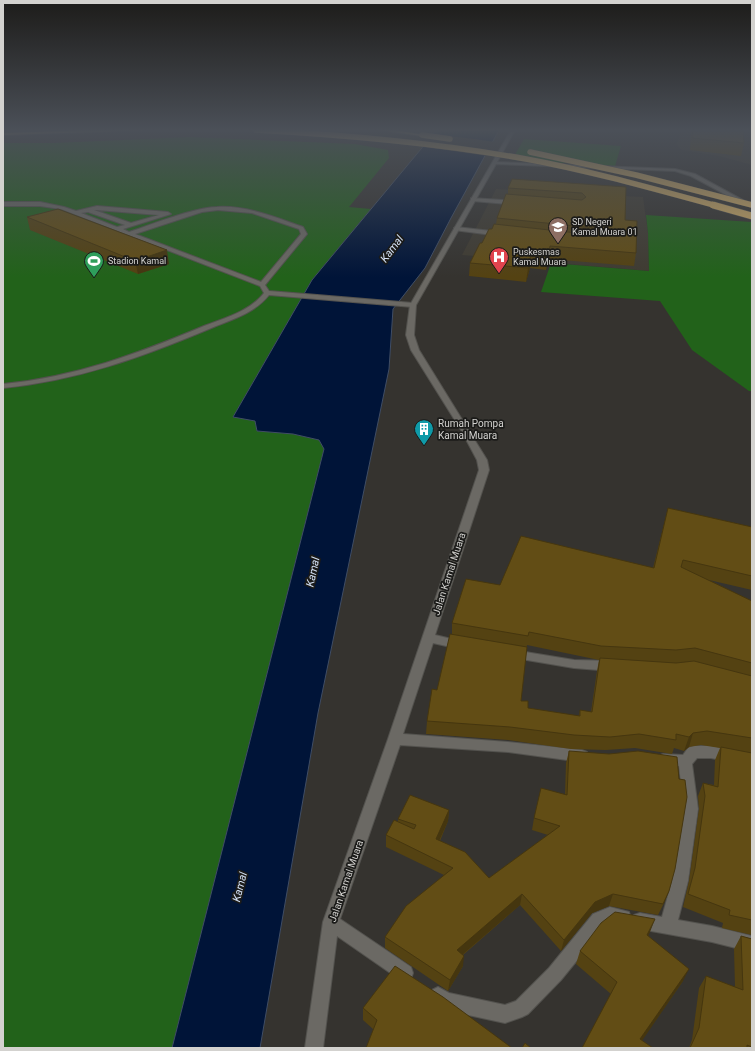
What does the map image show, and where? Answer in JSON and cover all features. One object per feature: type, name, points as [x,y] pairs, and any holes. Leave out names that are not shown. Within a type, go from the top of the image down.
[{"type":"highway","points":[[616,179],[752,216]]},
{"type":"highway","points":[[651,179],[752,206]]},
{"type":"street","name":"Jalan Kamal Muara","points":[[314,1048],[331,922],[395,739],[484,470],[482,460],[415,350],[410,335],[413,305],[484,179]]},
{"type":"street","points":[[701,179],[752,206]]},
{"type":"street","points":[[473,199],[526,203]]},
{"type":"street","points":[[3,204],[40,204],[62,208],[262,285],[267,293]]},
{"type":"street","points":[[76,214],[97,208],[168,214],[118,229]]},
{"type":"street","points":[[129,234],[201,211],[218,208],[253,212],[301,228],[304,234],[262,285]]},
{"type":"street","points":[[88,210],[130,225]]},
{"type":"street","points":[[456,229],[510,235]]},
{"type":"street","points":[[267,293],[413,305]]},
{"type":"street","points":[[3,386],[48,381],[85,373],[145,353],[238,314],[257,304],[267,293]]},
{"type":"street","points":[[428,638],[472,647]]},
{"type":"street","points":[[501,652],[574,664],[622,667]]},
{"type":"street","points":[[395,739],[508,747],[571,756],[599,758]]},
{"type":"street","points":[[668,926],[680,881],[691,809],[685,763],[693,752],[711,752],[752,760]]},
{"type":"street","points":[[649,757],[671,761],[681,760],[685,763]]},
{"type":"street","points":[[331,922],[446,1001],[505,1014],[522,1008],[555,974],[599,920],[610,915],[712,934],[752,944]]},
{"type":"shaded area","points":[[496,189],[643,197],[648,233],[649,271],[462,255]]},
{"type":"green space","points":[[3,179],[372,179],[349,207],[371,209],[312,280],[233,417],[256,421],[257,431],[293,434],[319,440],[324,449],[172,1048],[3,1048]]},
{"type":"green space","points":[[646,215],[752,222],[752,391],[749,391],[692,350],[660,301],[541,292],[551,263],[649,271]]},
{"type":"water","name":"Kamal","points":[[396,179],[472,179],[425,268],[393,309],[389,369],[318,713],[260,1048],[172,1048],[324,449],[319,440],[293,434],[257,431],[255,421],[233,417],[312,280]]},
{"type":"building","points":[[512,179],[626,187],[625,220],[637,221],[636,253],[550,246],[548,256],[531,255],[528,268],[470,263],[480,243],[482,243],[489,229],[492,229],[494,224],[605,236],[610,233],[605,229],[497,218],[506,194],[582,200],[586,197],[582,193],[508,188]]},
{"type":"building","points":[[58,209],[167,250],[135,261],[27,217]]},
{"type":"building","points":[[668,508],[752,527],[752,576],[683,560],[681,567],[752,601],[752,663],[695,648],[676,650],[601,646],[529,632],[528,636],[452,623],[466,579],[500,585],[521,536],[654,568]]},
{"type":"building","points":[[450,634],[527,647],[521,701],[528,701],[528,708],[580,716],[580,710],[592,712],[600,658],[676,663],[694,661],[752,676],[752,738],[707,731],[693,733],[689,737],[676,734],[676,740],[639,734],[610,737],[574,735],[510,727],[427,721],[432,689],[437,690]]},
{"type":"building","points":[[721,747],[752,753],[752,920],[729,915],[730,910],[688,894],[695,868],[705,796],[703,783],[718,787]]},
{"type":"building","points":[[569,751],[609,754],[638,751],[677,757],[679,779],[685,780],[687,797],[675,869],[669,891],[663,904],[613,894],[595,902],[564,940],[522,894],[457,950],[464,956],[450,980],[385,937],[406,906],[453,868],[386,835],[394,820],[414,829],[416,825],[398,819],[410,795],[449,810],[436,839],[465,852],[489,878],[560,826],[534,818],[541,788],[567,795]]},
{"type":"building","points":[[615,912],[655,919],[647,935],[689,969],[640,1039],[653,1048],[582,1048],[617,982],[580,951],[601,923]]},
{"type":"building","points":[[741,936],[752,939],[752,1047],[747,1045],[747,1048],[690,1048],[699,1028],[706,976],[743,990]]},
{"type":"building","points":[[395,966],[443,997],[512,1048],[366,1048],[377,1020],[363,1008]]},
{"type":"building","points":[[525,1043],[531,1048],[522,1048]]},
{"type":"place","name":"SD Negeri Kamal Muara 01","points":[[558,244]]},
{"type":"place","name":"Puskesmas Kamal Muara","points":[[499,274]]},
{"type":"place","name":"Stadion Kamal","points":[[94,278]]},
{"type":"place","name":"Rumah Pompa Kamal Muara","points":[[424,446]]}]
